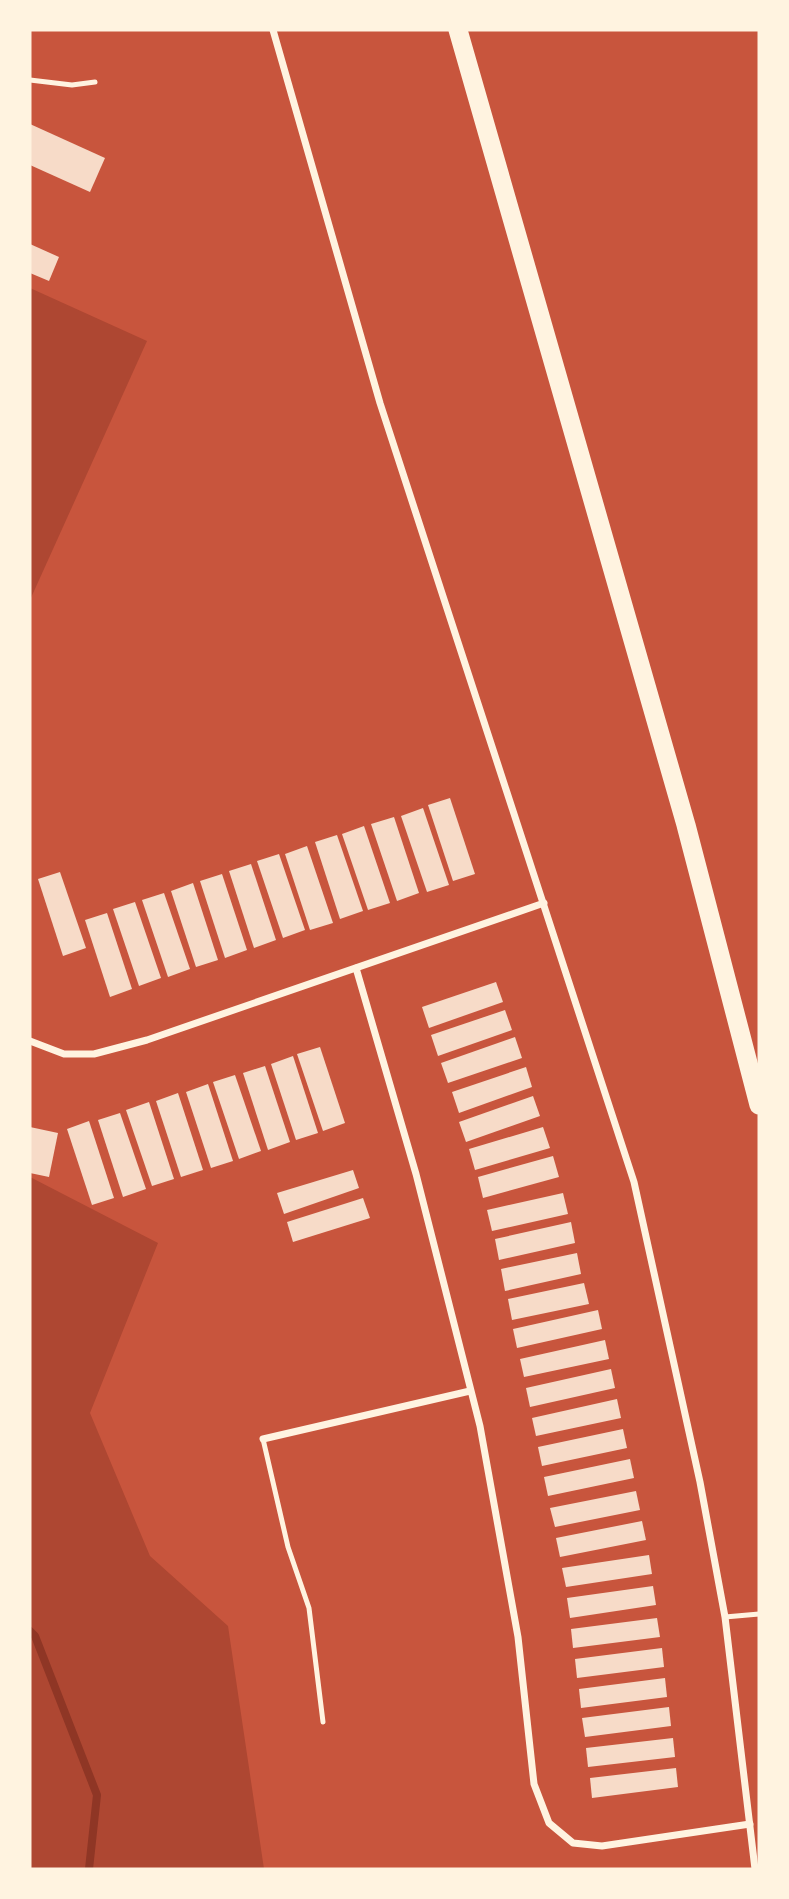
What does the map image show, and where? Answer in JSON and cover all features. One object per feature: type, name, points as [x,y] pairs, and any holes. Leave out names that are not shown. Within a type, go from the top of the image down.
[{"type":"highway","points":[[458,30],[686,825],[759,1105]]},
{"type":"street","points":[[273,30],[380,402],[634,1182],[700,1482],[725,1617],[755,1869]]},
{"type":"street","points":[[30,1041],[64,1054],[94,1054],[147,1040],[544,903]]},
{"type":"street","points":[[356,968],[416,1174],[480,1426],[518,1637],[534,1784],[549,1822],[573,1843],[602,1846],[750,1824]]},
{"type":"street","points":[[263,1439],[470,1391]]},
{"type":"lane","points":[[30,80],[72,85],[95,82]]},
{"type":"lane","points":[[263,1439],[288,1547],[309,1608],[323,1722]]},
{"type":"lane","points":[[725,1617],[759,1614]]},
{"type":"shaded area","points":[[30,288],[147,341],[30,600]]},
{"type":"shaded area","points":[[30,1177],[158,1243],[90,1413],[150,1556],[228,1626],[264,1869],[30,1869]]},
{"type":"building","points":[[30,124],[105,158],[90,192],[30,165]]},
{"type":"building","points":[[30,244],[59,257],[49,281],[30,273]]},
{"type":"building","points":[[450,798],[475,874],[453,881],[428,805]]},
{"type":"building","points":[[423,808],[449,885],[427,892],[401,816]]},
{"type":"building","points":[[394,817],[419,893],[397,901],[371,824]]},
{"type":"building","points":[[364,826],[390,903],[368,910],[342,834]]},
{"type":"building","points":[[337,835],[363,911],[340,919],[315,842]]},
{"type":"building","points":[[307,846],[333,923],[310,930],[285,854]]},
{"type":"building","points":[[279,854],[305,930],[283,938],[257,861]]},
{"type":"building","points":[[251,864],[276,940],[254,948],[229,871]]},
{"type":"building","points":[[60,872],[86,948],[63,956],[38,879]]},
{"type":"building","points":[[222,874],[247,950],[225,958],[200,881]]},
{"type":"building","points":[[193,883],[218,960],[196,967],[171,891]]},
{"type":"building","points":[[164,893],[190,969],[168,977],[142,900]]},
{"type":"building","points":[[135,902],[161,978],[139,986],[113,909]]},
{"type":"building","points":[[107,913],[132,989],[110,997],[85,920]]},
{"type":"building","points":[[496,982],[503,1002],[429,1028],[422,1007]]},
{"type":"building","points":[[505,1010],[512,1030],[438,1056],[431,1035]]},
{"type":"building","points":[[515,1037],[522,1058],[448,1083],[441,1063]]},
{"type":"building","points":[[320,1047],[345,1123],[323,1131],[297,1054]]},
{"type":"building","points":[[293,1056],[318,1133],[296,1140],[271,1064]]},
{"type":"building","points":[[265,1066],[290,1142],[268,1150],[243,1073]]},
{"type":"building","points":[[526,1067],[532,1087],[459,1113],[452,1092]]},
{"type":"building","points":[[235,1075],[261,1151],[239,1159],[213,1082]]},
{"type":"building","points":[[208,1084],[233,1161],[211,1168],[186,1092]]},
{"type":"building","points":[[178,1093],[203,1170],[181,1177],[156,1101]]},
{"type":"building","points":[[533,1096],[540,1116],[466,1142],[459,1122]]},
{"type":"building","points":[[149,1102],[174,1179],[152,1186],[126,1110]]},
{"type":"building","points":[[120,1113],[146,1189],[123,1197],[98,1120]]},
{"type":"building","points":[[89,1121],[114,1198],[92,1205],[67,1129]]},
{"type":"building","points":[[30,1127],[58,1133],[49,1177],[30,1173]]},
{"type":"building","points":[[543,1127],[550,1148],[475,1170],[469,1149]]},
{"type":"building","points":[[553,1156],[559,1177],[483,1198],[478,1177]]},
{"type":"building","points":[[353,1170],[359,1188],[284,1214],[277,1193]]},
{"type":"building","points":[[563,1193],[568,1214],[492,1231],[487,1210]]},
{"type":"building","points":[[363,1198],[370,1218],[293,1242],[287,1222]]},
{"type":"building","points":[[571,1222],[575,1243],[499,1260],[495,1239]]},
{"type":"building","points":[[577,1253],[581,1274],[505,1291],[501,1269]]},
{"type":"building","points":[[584,1283],[589,1304],[512,1320],[508,1299]]},
{"type":"building","points":[[598,1310],[602,1329],[517,1348],[513,1329]]},
{"type":"building","points":[[605,1340],[609,1359],[524,1377],[520,1359]]},
{"type":"building","points":[[611,1369],[615,1388],[530,1407],[526,1388]]},
{"type":"building","points":[[617,1399],[621,1418],[536,1436],[532,1418]]},
{"type":"building","points":[[623,1429],[627,1448],[542,1466],[538,1447]]},
{"type":"building","points":[[630,1459],[634,1478],[548,1496],[544,1477]]},
{"type":"building","points":[[636,1491],[640,1510],[555,1527],[550,1508]]},
{"type":"building","points":[[642,1521],[646,1540],[560,1557],[556,1538]]},
{"type":"building","points":[[649,1555],[652,1574],[566,1587],[562,1568]]},
{"type":"building","points":[[653,1586],[656,1605],[570,1618],[567,1598]]},
{"type":"building","points":[[657,1618],[660,1637],[573,1648],[571,1629]]},
{"type":"building","points":[[662,1648],[664,1667],[577,1678],[575,1659]]},
{"type":"building","points":[[665,1678],[667,1697],[581,1708],[579,1689]]},
{"type":"building","points":[[669,1707],[671,1726],[585,1737],[582,1718]]},
{"type":"building","points":[[673,1738],[675,1757],[588,1767],[586,1748]]},
{"type":"building","points":[[676,1768],[678,1787],[592,1798],[590,1778]]},
{"type":"waterway","points":[[30,1631],[35,1636],[97,1795],[89,1869]]}]
